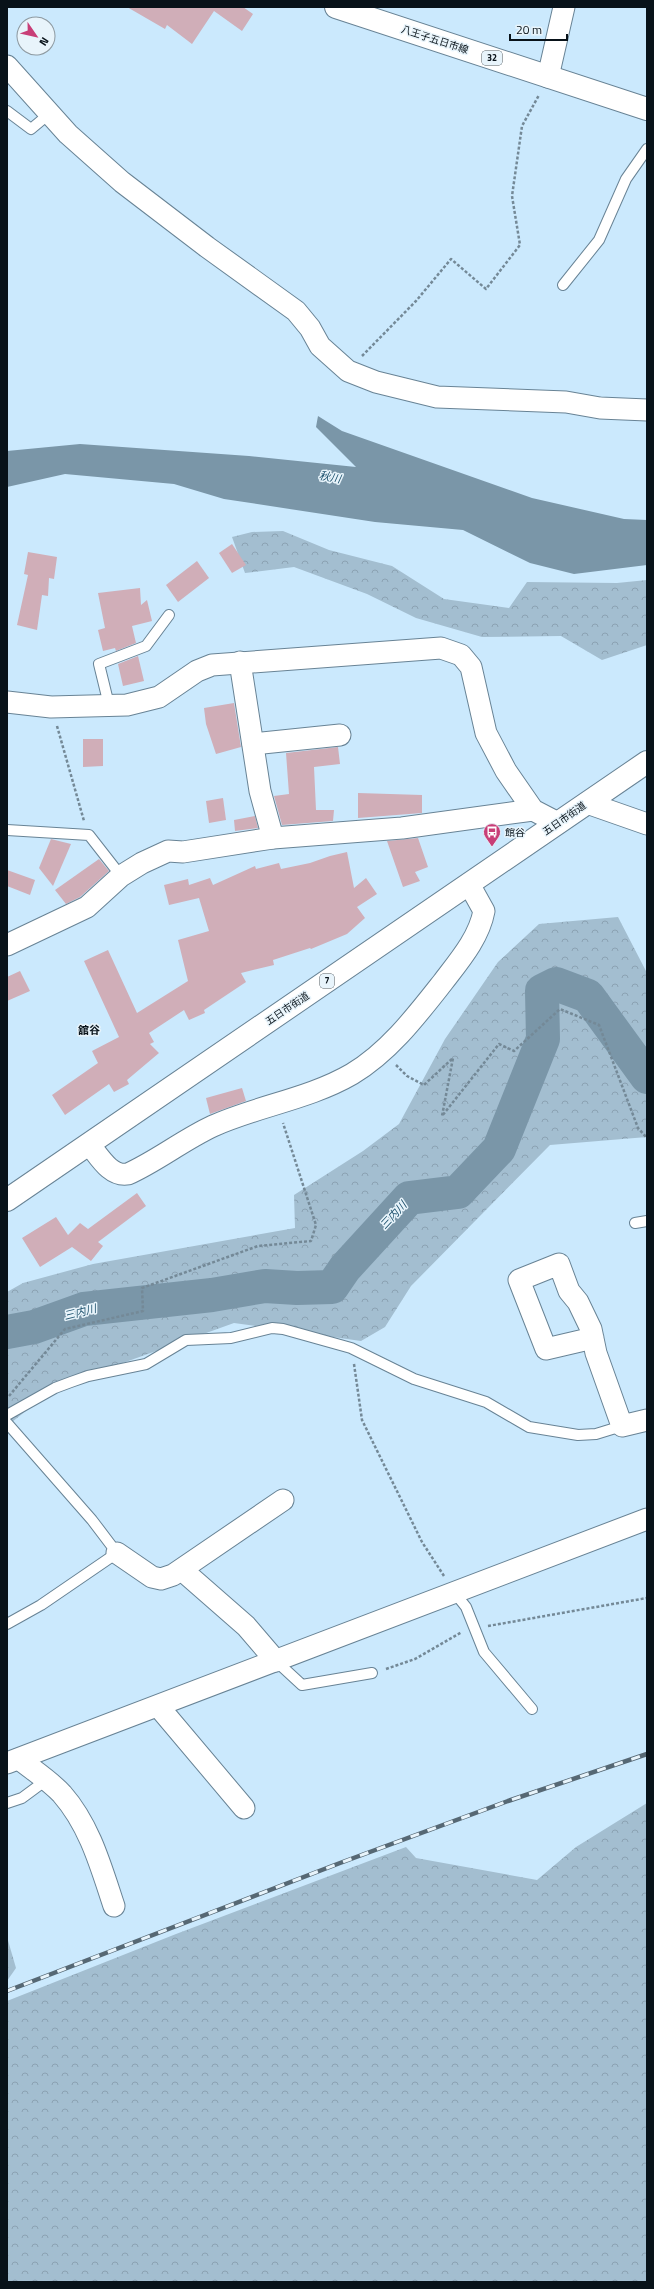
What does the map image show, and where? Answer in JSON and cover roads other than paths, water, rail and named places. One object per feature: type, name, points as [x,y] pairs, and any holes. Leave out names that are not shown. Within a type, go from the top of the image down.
[{"type":"main road","name":"八王子五日市線","points":[[336,7],[647,109]]},
{"type":"main road","name":"五日市街道","points":[[7,1200],[647,762]]},
{"type":"street","points":[[548,77],[564,7]]},
{"type":"street","points":[[7,66],[68,134],[122,182],[207,248],[296,311],[310,328],[320,346],[348,371],[376,382],[437,397],[566,402],[600,408],[647,410]]},
{"type":"street","points":[[7,702],[51,707],[127,705],[159,697],[197,671],[212,665],[441,648],[461,655],[471,667],[486,732],[506,771],[533,810],[558,823]]},
{"type":"street","points":[[240,662],[260,791],[273,838]]},
{"type":"street","points":[[253,744],[340,735]]},
{"type":"street","points":[[587,803],[647,824]]},
{"type":"street","points":[[7,945],[87,907],[121,876],[142,862],[168,851],[183,852],[273,838],[402,828],[533,810]]},
{"type":"street","points":[[89,1144],[112,1170],[119,1174],[128,1174],[212,1127],[332,1084],[352,1074],[382,1051],[432,997],[478,932],[484,912],[469,884]]},
{"type":"street","points":[[593,1338],[596,1353],[622,1426],[647,1420]]},
{"type":"street","points":[[117,1553],[152,1577],[161,1579],[182,1570],[283,1500]]},
{"type":"street","points":[[13,1761],[454,1592],[647,1520]]},
{"type":"street","points":[[182,1570],[246,1626],[276,1661]]},
{"type":"street","points":[[158,1706],[244,1808]]},
{"type":"street","points":[[13,1761],[46,1780],[62,1794],[88,1832],[114,1906]]},
{"type":"lane","points":[[7,110],[31,129],[49,114]]},
{"type":"lane","points":[[563,285],[599,240],[626,179],[647,149]]},
{"type":"lane","points":[[109,705],[99,664],[146,646],[169,615]]},
{"type":"lane","points":[[7,830],[89,835],[121,876]]},
{"type":"lane","points":[[635,1223],[647,1221]]},
{"type":"lane","points":[[7,1415],[55,1388],[71,1382],[88,1376],[146,1364],[186,1340],[231,1338],[272,1328],[283,1328],[351,1348],[424,1383],[486,1402],[529,1427],[578,1435],[596,1434],[622,1426]]},
{"type":"lane","points":[[7,1423],[92,1520],[117,1553],[41,1605],[7,1624]]},
{"type":"lane","points":[[454,1592],[466,1607],[484,1652],[532,1709]]},
{"type":"lane","points":[[276,1661],[302,1685],[372,1674]]},
{"type":"lane","points":[[7,1803],[22,1798],[46,1780]]},
{"type":"water","name":"秋川","points":[[318,416],[342,431],[532,498],[624,519],[647,520],[647,565],[574,574],[530,563],[463,530],[375,522],[224,499],[174,484],[65,474],[7,487],[7,451],[80,444],[249,456],[356,467],[316,427]]},
{"type":"waterway","name":"三内川","points":[[7,1332],[34,1327],[84,1309],[212,1295],[265,1286],[297,1288],[332,1287],[345,1268],[409,1198],[458,1192],[499,1149],[543,1039],[542,991],[556,984],[588,996],[647,1077]]},
{"type":"railway","points":[[7,1991],[340,1863],[508,1801],[647,1754]]},
{"type":"place","name":"館谷","points":[[492,847]]},
{"type":"district","name":"舘谷","points":[[89,1030]]}]
